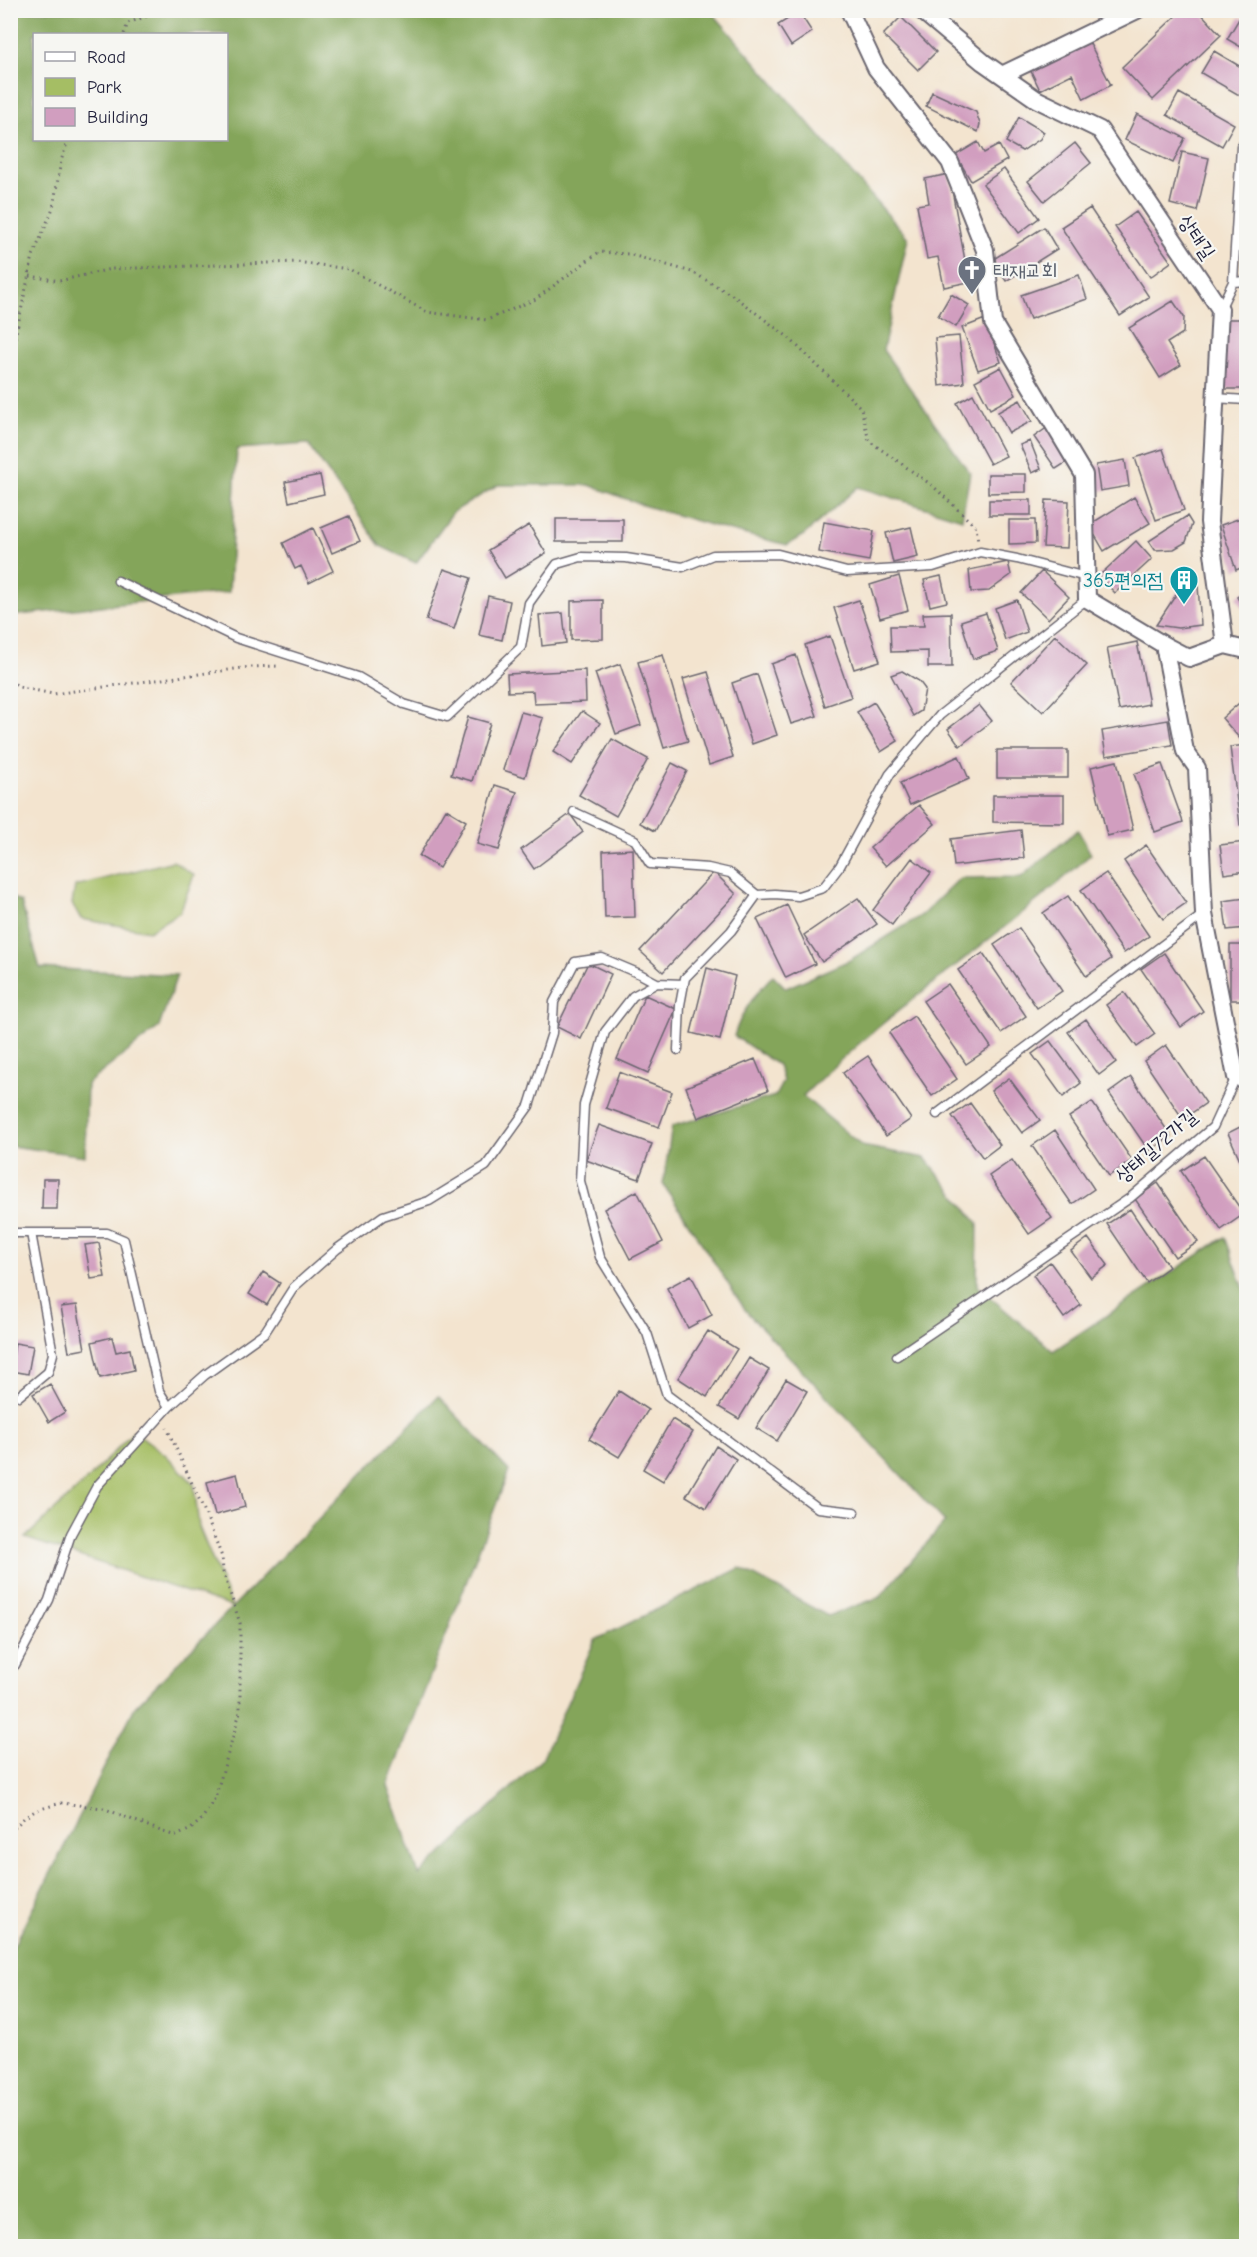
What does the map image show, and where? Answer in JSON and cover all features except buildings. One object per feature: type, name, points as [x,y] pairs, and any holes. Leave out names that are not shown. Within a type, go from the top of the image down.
[{"type":"street","points":[[849,10],[876,68],[950,162],[985,250],[993,323],[1084,475],[1087,599],[1189,658],[1225,645],[1246,650]]},
{"type":"street","name":"상태길","points":[[921,10],[983,62],[1036,99],[1100,130],[1220,309]]},
{"type":"street","points":[[1002,75],[1137,10]]},
{"type":"street","points":[[1220,309],[1209,522],[1225,645]]},
{"type":"street","points":[[1164,645],[1185,751],[1197,768],[1204,914],[1236,1077]]},
{"type":"lane","points":[[1220,309],[1233,282],[1241,147],[1246,141]]},
{"type":"lane","points":[[1233,282],[1246,280]]},
{"type":"lane","points":[[1215,398],[1246,400]]},
{"type":"lane","points":[[118,582],[236,638],[358,677],[404,704],[447,717],[520,647],[529,603],[557,564],[581,557],[626,558],[683,567],[713,555],[778,554],[847,572],[933,567],[980,552],[1086,577]]},
{"type":"lane","points":[[574,812],[635,840],[650,864],[708,868],[730,873],[757,895],[798,896],[823,888],[840,867],[890,774],[940,716],[1087,599]]},
{"type":"lane","points":[[678,1050],[680,1005],[685,978],[731,932],[757,895]]},
{"type":"lane","points":[[937,1114],[1204,914]]},
{"type":"lane","points":[[10,1669],[15,1665],[49,1600],[71,1534],[97,1486],[169,1407],[205,1375],[265,1332],[294,1287],[337,1249],[383,1216],[429,1201],[486,1166],[529,1106],[552,1033],[554,1002],[575,962],[602,958],[657,983],[683,984]]},
{"type":"lane","points":[[657,983],[633,996],[605,1032],[584,1106],[580,1181],[600,1257],[647,1333],[667,1395],[818,1508],[854,1512]]},
{"type":"lane","points":[[1236,1077],[1246,1091]]},
{"type":"lane","name":"상태길72가길","points":[[897,1356],[1130,1198],[1213,1127],[1236,1077]]},
{"type":"lane","points":[[10,1233],[107,1233],[124,1240],[159,1391],[169,1407]]},
{"type":"lane","points":[[19,1396],[48,1372],[53,1354],[31,1233]]},
{"type":"path","points":[[124,33],[128,23],[164,10]]},
{"type":"path","points":[[10,361],[33,256],[52,208],[61,161],[68,141]]},
{"type":"path","points":[[30,276],[59,281],[111,269],[297,262],[349,269],[427,312],[487,320],[536,299],[600,252],[628,254],[692,272],[732,295],[788,337],[830,376],[861,408],[870,441],[933,486],[976,527],[980,552]]},
{"type":"path","points":[[10,680],[19,687],[53,694],[250,666],[282,666]]},
{"type":"path","points":[[10,1832],[31,1813],[61,1803],[103,1808],[176,1836],[191,1829],[202,1819],[216,1798],[240,1712],[240,1623],[223,1572],[222,1557],[204,1510],[171,1433],[159,1419]]},
{"type":"green space","points":[[10,11],[711,11],[908,238],[883,350],[970,473],[962,519],[858,487],[804,535],[787,545],[642,505],[589,485],[498,485],[453,512],[416,563],[380,546],[308,444],[237,449],[229,592],[11,616]]},
{"type":"green space","points":[[1078,830],[1091,854],[1020,915],[873,1032],[803,1096],[862,1146],[925,1158],[978,1223],[977,1286],[1053,1351],[1225,1237],[1246,1294],[1246,2246],[11,2246],[10,1953],[135,1707],[438,1396],[509,1471],[388,1786],[419,1875],[542,1759],[595,1640],[740,1568],[828,1616],[880,1597],[945,1522],[746,1311],[663,1184],[672,1126],[775,1096],[783,1081],[778,1065],[734,1036],[750,1003],[773,975],[786,988],[850,960],[922,915],[960,878],[1021,877]]},
{"type":"green space","points":[[173,861],[194,875],[180,912],[149,931],[81,919],[72,904],[75,886]]},
{"type":"green space","points":[[10,897],[21,902],[40,968],[177,975],[159,1027],[87,1084],[85,1156],[11,1146]]},
{"type":"green space","points":[[134,1431],[166,1455],[194,1484],[199,1527],[232,1607],[25,1538],[92,1475]]},
{"type":"place","name":"태재교회","points":[[972,296]]},
{"type":"place","name":"365편의점","points":[[1184,606]]}]
